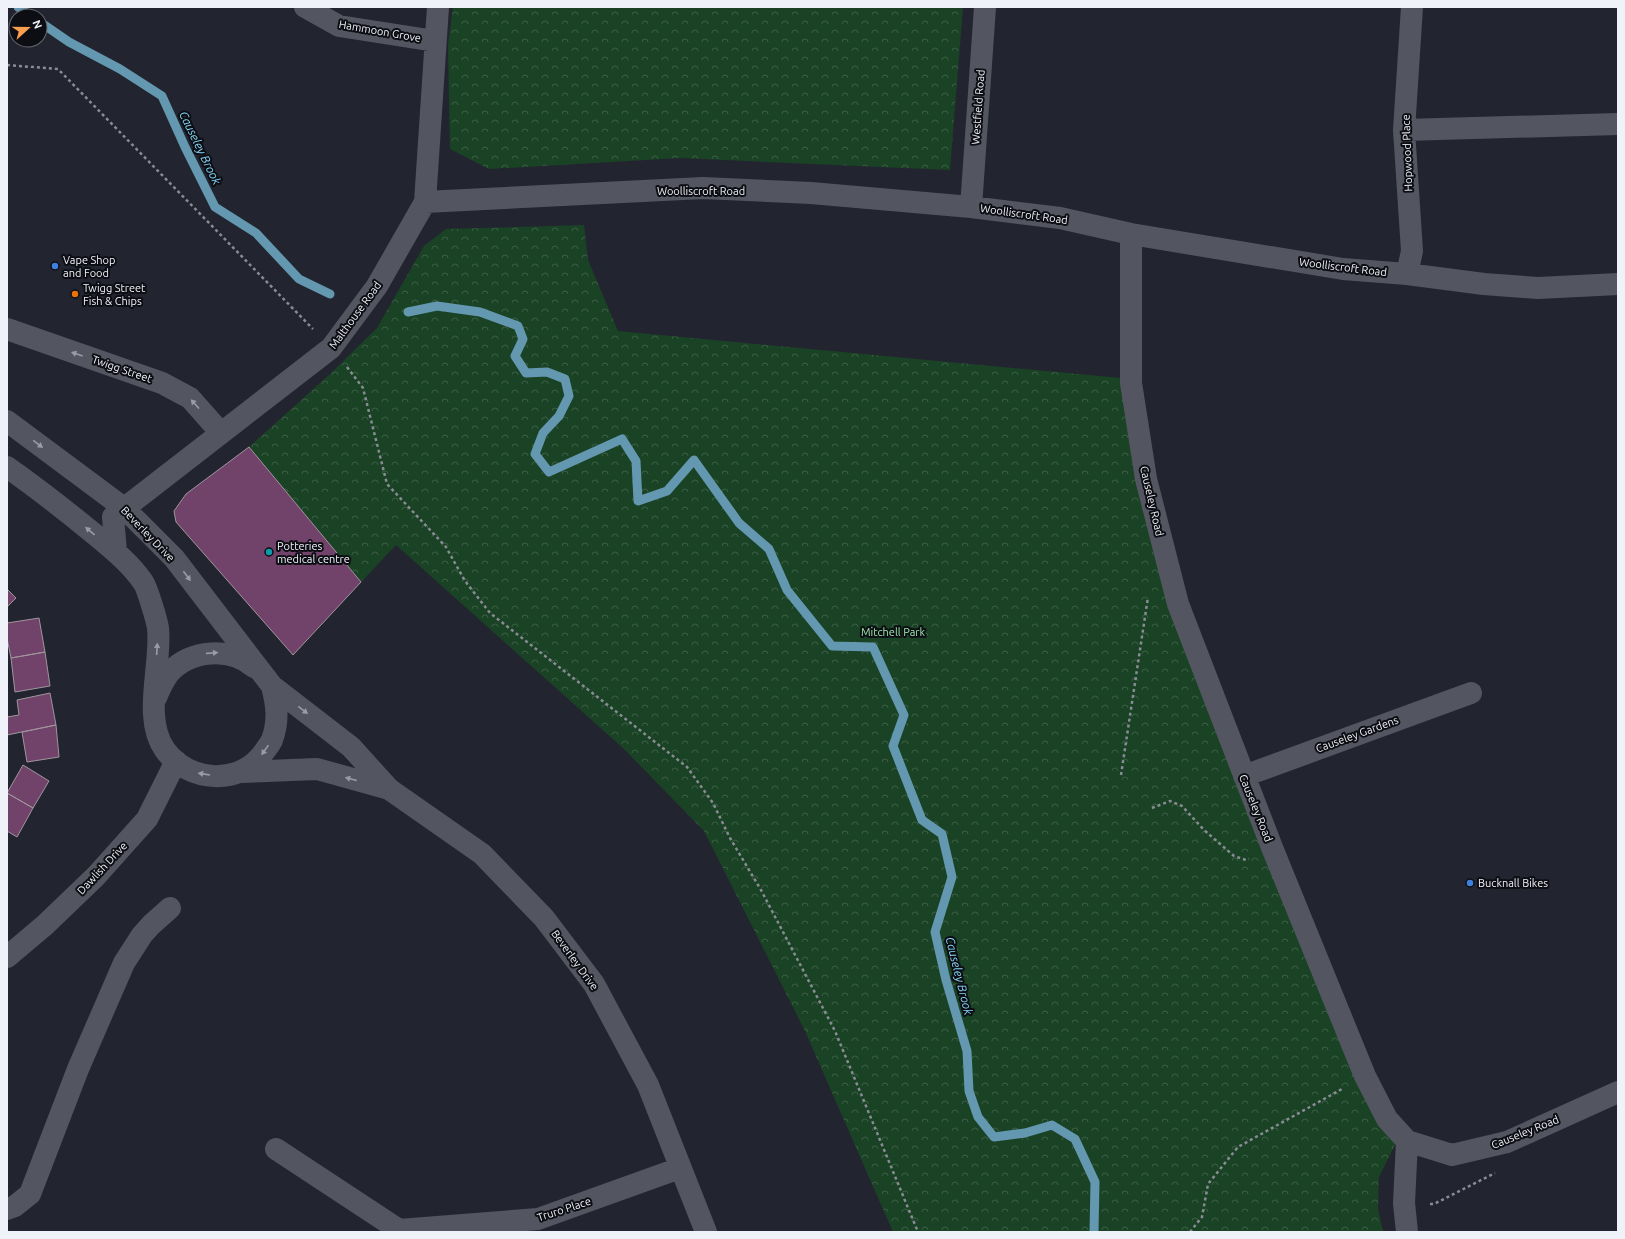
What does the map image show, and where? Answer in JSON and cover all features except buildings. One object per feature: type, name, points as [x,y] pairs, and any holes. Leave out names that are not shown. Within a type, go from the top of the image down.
[{"type":"street","name":"Hammoon Grove","points":[[305,7],[339,26],[435,41]]},
{"type":"street","name":"Malthouse Road","points":[[116,552],[113,517],[332,348],[377,286],[425,202],[438,7]]},
{"type":"street","name":"Westfield Road","points":[[971,207],[985,7]]},
{"type":"street","name":"Hopwood Place","points":[[1407,274],[1412,250],[1404,130],[1412,7]]},
{"type":"street","points":[[1404,130],[1618,124]]},
{"type":"street","name":"Woolliscroft Road","points":[[425,202],[703,188],[811,193],[971,207],[1060,218],[1131,234],[1343,269],[1407,274],[1484,284],[1538,288],[1618,284]]},
{"type":"street","name":"Causeley Road","points":[[1131,234],[1131,383],[1146,479],[1166,563],[1178,604],[1273,850],[1365,1076],[1387,1119],[1407,1141],[1452,1156],[1493,1147],[1507,1142],[1618,1092]]},
{"type":"street","name":"Twigg Street","points":[[7,329],[162,383],[190,398],[221,433]]},
{"type":"street","name":"Beverley Drive","points":[[7,421],[124,508],[174,558],[267,680],[351,748],[389,789],[482,854],[544,918],[594,984],[648,1085],[706,1232]]},
{"type":"street","points":[[7,467],[52,498],[116,552],[144,583],[158,627],[154,702],[156,731],[165,750],[180,765],[199,774],[221,776],[242,772],[259,759],[272,741],[277,722],[278,706],[267,680],[246,660],[219,653],[203,654],[186,660],[170,673],[159,690],[154,702]]},
{"type":"street","name":"Causeley Gardens","points":[[1244,776],[1470,693]]},
{"type":"street","name":"Dawlish Drive","points":[[7,957],[45,926],[96,876],[147,819],[176,761]]},
{"type":"street","name":"Beverley Drive","points":[[242,772],[317,770],[389,789]]},
{"type":"street","points":[[7,1209],[15,1206],[30,1194],[78,1069],[124,963],[151,925],[170,908]]},
{"type":"street","points":[[1407,1141],[1404,1203],[1407,1232]]},
{"type":"street","name":"Truro Place","points":[[276,1149],[398,1230],[538,1219],[680,1168]]},
{"type":"path","points":[[7,65],[58,69],[332,348],[363,388],[387,484],[446,547],[464,581],[490,613],[687,767],[713,803],[730,838],[761,890],[835,1030],[918,1232]]},
{"type":"path","points":[[1121,775],[1148,597],[1166,563]]},
{"type":"path","points":[[1152,808],[1170,800],[1182,806],[1204,830],[1234,856],[1246,860],[1273,850]]},
{"type":"path","points":[[1190,1232],[1202,1217],[1208,1184],[1238,1147],[1365,1076]]},
{"type":"path","points":[[1404,1203],[1434,1204],[1504,1168],[1493,1147]]},
{"type":"green space","points":[[453,7],[963,7],[950,170],[680,158],[489,169],[450,149],[448,46]]},
{"type":"green space","name":"Mitchell Park","points":[[584,225],[588,260],[618,331],[1121,378],[1134,473],[1397,1141],[1379,1177],[1378,1209],[1383,1232],[893,1232],[805,1031],[704,831],[623,748],[396,545],[361,582],[249,447],[329,375],[377,328],[424,246],[446,229]]},
{"type":"waterway","name":"Causeley Brook","points":[[48,28],[69,42],[120,69],[162,96],[185,147],[215,207],[256,233],[299,279],[330,294]]},
{"type":"waterway","name":"Causeley Brook","points":[[408,312],[437,306],[480,312],[518,326],[523,339],[515,356],[526,373],[547,372],[565,379],[569,396],[559,416],[543,433],[535,454],[549,472],[622,439],[636,461],[638,501],[667,491],[694,460],[739,523],[769,549],[787,590],[832,646],[873,647],[904,715],[893,746],[922,820],[942,834],[952,877],[935,932],[946,980],[967,1051],[969,1091],[978,1117],[994,1137],[1025,1133],[1052,1125],[1075,1139],[1095,1182],[1094,1232]]},
{"type":"place","name":"Vape Shop and Food","points":[[55,266]]},
{"type":"place","name":"Twigg Street Fish & Chips","points":[[75,294]]},
{"type":"place","name":"Potteries medical centre","points":[[269,552]]},
{"type":"place","name":"Bucknall Bikes","points":[[1470,883]]}]
